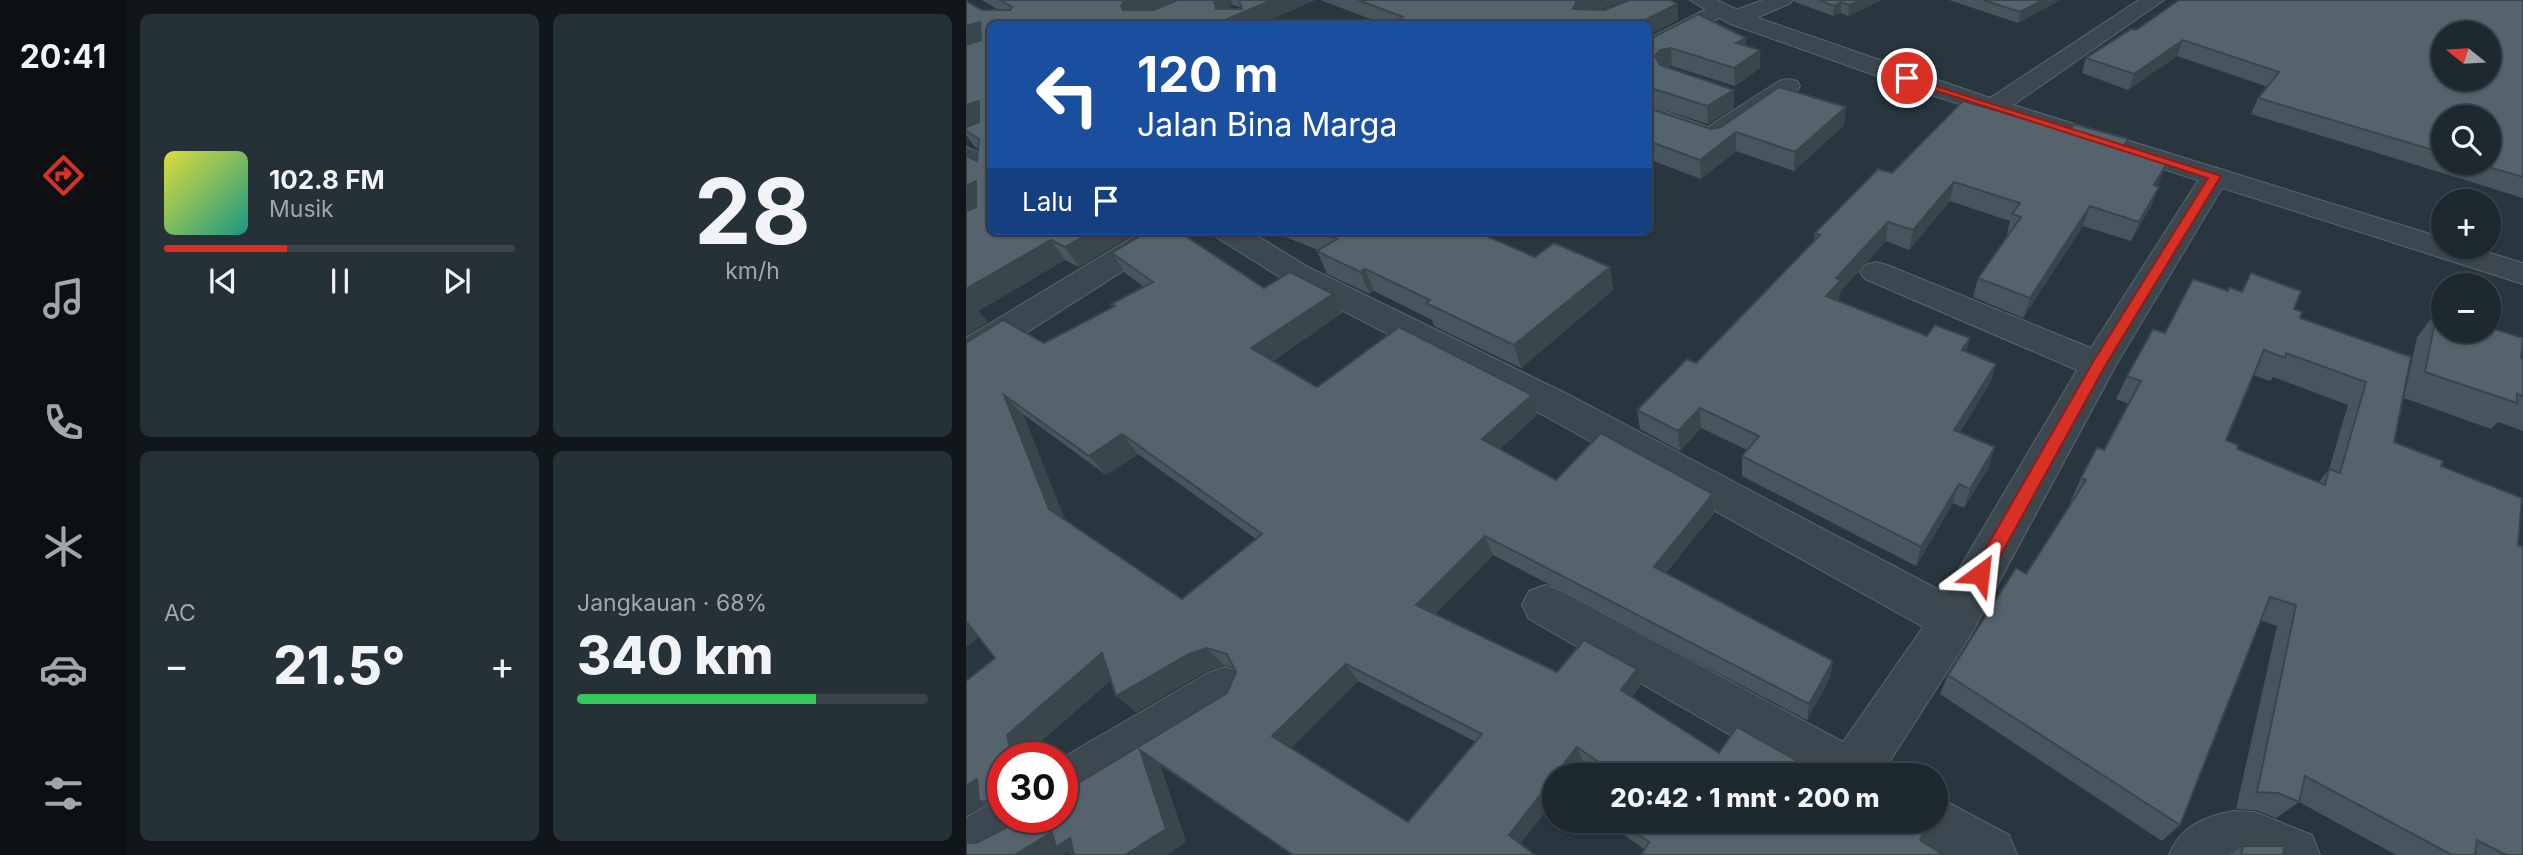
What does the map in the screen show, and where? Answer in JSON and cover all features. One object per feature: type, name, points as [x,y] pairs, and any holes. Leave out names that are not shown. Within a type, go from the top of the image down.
[{"type":"street","points":[[1652,47],[1718,9],[1782,0]]},
{"type":"street","points":[[1993,107],[2152,0]]},
{"type":"street","points":[[1718,9],[1993,107],[2523,274]]},
{"type":"street","points":[[1652,115],[1711,137],[1788,86]]},
{"type":"street","points":[[1734,96],[1759,104]]},
{"type":"street","points":[[970,143],[987,165]]},
{"type":"street","points":[[1859,763],[1954,621],[2098,365],[2215,176]]},
{"type":"street","points":[[966,354],[1159,235]]},
{"type":"street","points":[[1234,235],[1299,275],[1556,405],[1954,621]]},
{"type":"street","points":[[1876,272],[2098,365]]},
{"type":"street","points":[[1545,605],[1829,763]]},
{"type":"street","points":[[1078,778],[1225,690]]},
{"type":"street","points":[[1948,831],[1989,855]]},
{"type":"street","points":[[966,849],[992,833]]},
{"type":"street","points":[[2197,855],[2212,843],[2253,837],[2292,855]]},
{"type":"building","points":[[1001,0],[1125,0],[1121,6],[1123,10],[1154,10],[1178,0],[1214,0],[1216,9],[1242,9],[1239,0],[1272,0],[1223,21],[987,21],[987,235],[1086,235],[1065,247],[1051,240],[966,289],[966,211],[976,207],[976,181],[966,186],[966,156],[977,161],[979,139],[966,131],[966,127],[979,122],[979,101],[966,105],[966,45],[981,40],[980,22],[966,26],[966,1],[982,10],[1010,10],[1012,7]]},
{"type":"building","points":[[1358,0],[1577,0],[1573,9],[1605,10],[1629,0],[1670,0],[1677,4],[1645,21],[1397,20],[1403,17]]},
{"type":"building","points":[[1819,0],[1861,0],[1849,5],[1841,2],[1834,6]]},
{"type":"building","points":[[1983,0],[2043,0],[2020,12]]},
{"type":"building","points":[[2179,0],[2523,0],[2523,177],[2501,171],[2501,105],[2431,105],[2431,149],[2258,98],[2279,72],[2183,40],[2134,74],[2086,58],[2131,29],[2136,30]]},
{"type":"building","points":[[1698,14],[1746,38],[1736,43],[1760,50],[1734,68],[1671,48],[1660,50],[1655,56],[1660,65],[1734,90],[1707,106],[1652,88],[1652,38]]},
{"type":"building","points":[[1779,87],[1846,107],[1795,152],[1736,132],[1700,160],[1652,142],[1652,109],[1711,129],[1721,127]]},
{"type":"building","points":[[1963,101],[2069,131],[2074,124],[2125,138],[2128,139],[2121,150],[2167,163],[2154,185],[2159,187],[2139,222],[2090,206],[2030,298],[1978,278],[2021,217],[2012,214],[2020,203],[1954,182],[1913,230],[1888,222],[1836,278],[1841,280],[1826,296],[1927,336],[1935,325],[1970,338],[1962,350],[1996,364],[1954,430],[1995,447],[1970,489],[1959,484],[1921,547],[1742,456],[1759,436],[1700,408],[1678,431],[1637,410],[1687,359],[1696,363],[1820,235],[1815,233],[1878,169],[1892,173]]},
{"type":"building","points":[[1141,235],[1184,235],[1264,288],[1290,272],[1333,294],[1251,348],[1317,387],[1399,327],[1532,395],[1482,439],[1556,480],[1601,433],[1713,494],[1654,567],[1833,661],[1809,704],[1485,536],[1416,605],[1557,672],[1584,640],[1637,669],[1621,690],[1719,753],[1737,727],[1801,763],[1600,763],[1577,747],[1564,763],[1542,763],[1542,792],[1509,835],[1535,855],[1293,855],[1140,750],[1166,829],[1125,855],[1074,855],[1070,838],[1056,847],[1052,833],[1078,833],[1078,783],[1227,693],[1236,672],[1227,654],[1207,648],[1189,654],[1116,696],[1102,653],[1007,735],[1009,742],[987,742],[987,801],[979,801],[977,779],[966,786],[966,681],[995,658],[966,621],[966,343],[1003,320],[1044,343],[1115,306],[1111,304],[1153,282],[1112,253]],"holes":[[[1004,395],[1089,456],[1122,434],[1262,534],[1182,599],[1049,509]],[[1346,664],[1482,734],[1408,822],[1272,736]]]},
{"type":"building","points":[[1327,235],[1484,235],[1535,257],[1554,243],[1610,267],[1514,345],[1426,303],[1430,300],[1365,269],[1360,272],[1317,251],[1337,239]]},
{"type":"building","points":[[2251,273],[2301,291],[2294,309],[2302,312],[2300,318],[2411,357],[2394,442],[2443,461],[2441,466],[2522,498],[2518,545],[2523,547],[2523,855],[2506,855],[2477,840],[2475,855],[2452,855],[2305,776],[2299,802],[2278,793],[2257,792],[2296,605],[2270,597],[2180,825],[1948,675],[2016,568],[2026,574],[2086,480],[2081,478],[2097,447],[2104,450],[2141,381],[2127,376],[2153,329],[2165,333],[2193,279],[2228,291],[2229,287],[2242,292]],"holes":[[[2264,350],[2285,358],[2286,353],[2366,382],[2340,473],[2329,469],[2325,485],[2237,449],[2238,445],[2226,440]]]},
{"type":"building","points":[[2501,331],[2523,338],[2523,396],[2517,394],[2517,403],[2425,372],[2431,342],[2501,343]]},
{"type":"building","points":[[996,833],[1050,833],[1015,855],[966,855],[966,843],[976,843]]},
{"type":"building","points":[[1636,833],[1922,833],[1920,840],[1944,855],[1641,855],[1649,842]]},
{"type":"building","points":[[2243,846],[2285,846],[2285,855],[2241,855]]},
{"type":"route","points":[[1907,78],[2032,120],[2215,176],[2098,365],[1980,574]]}]
